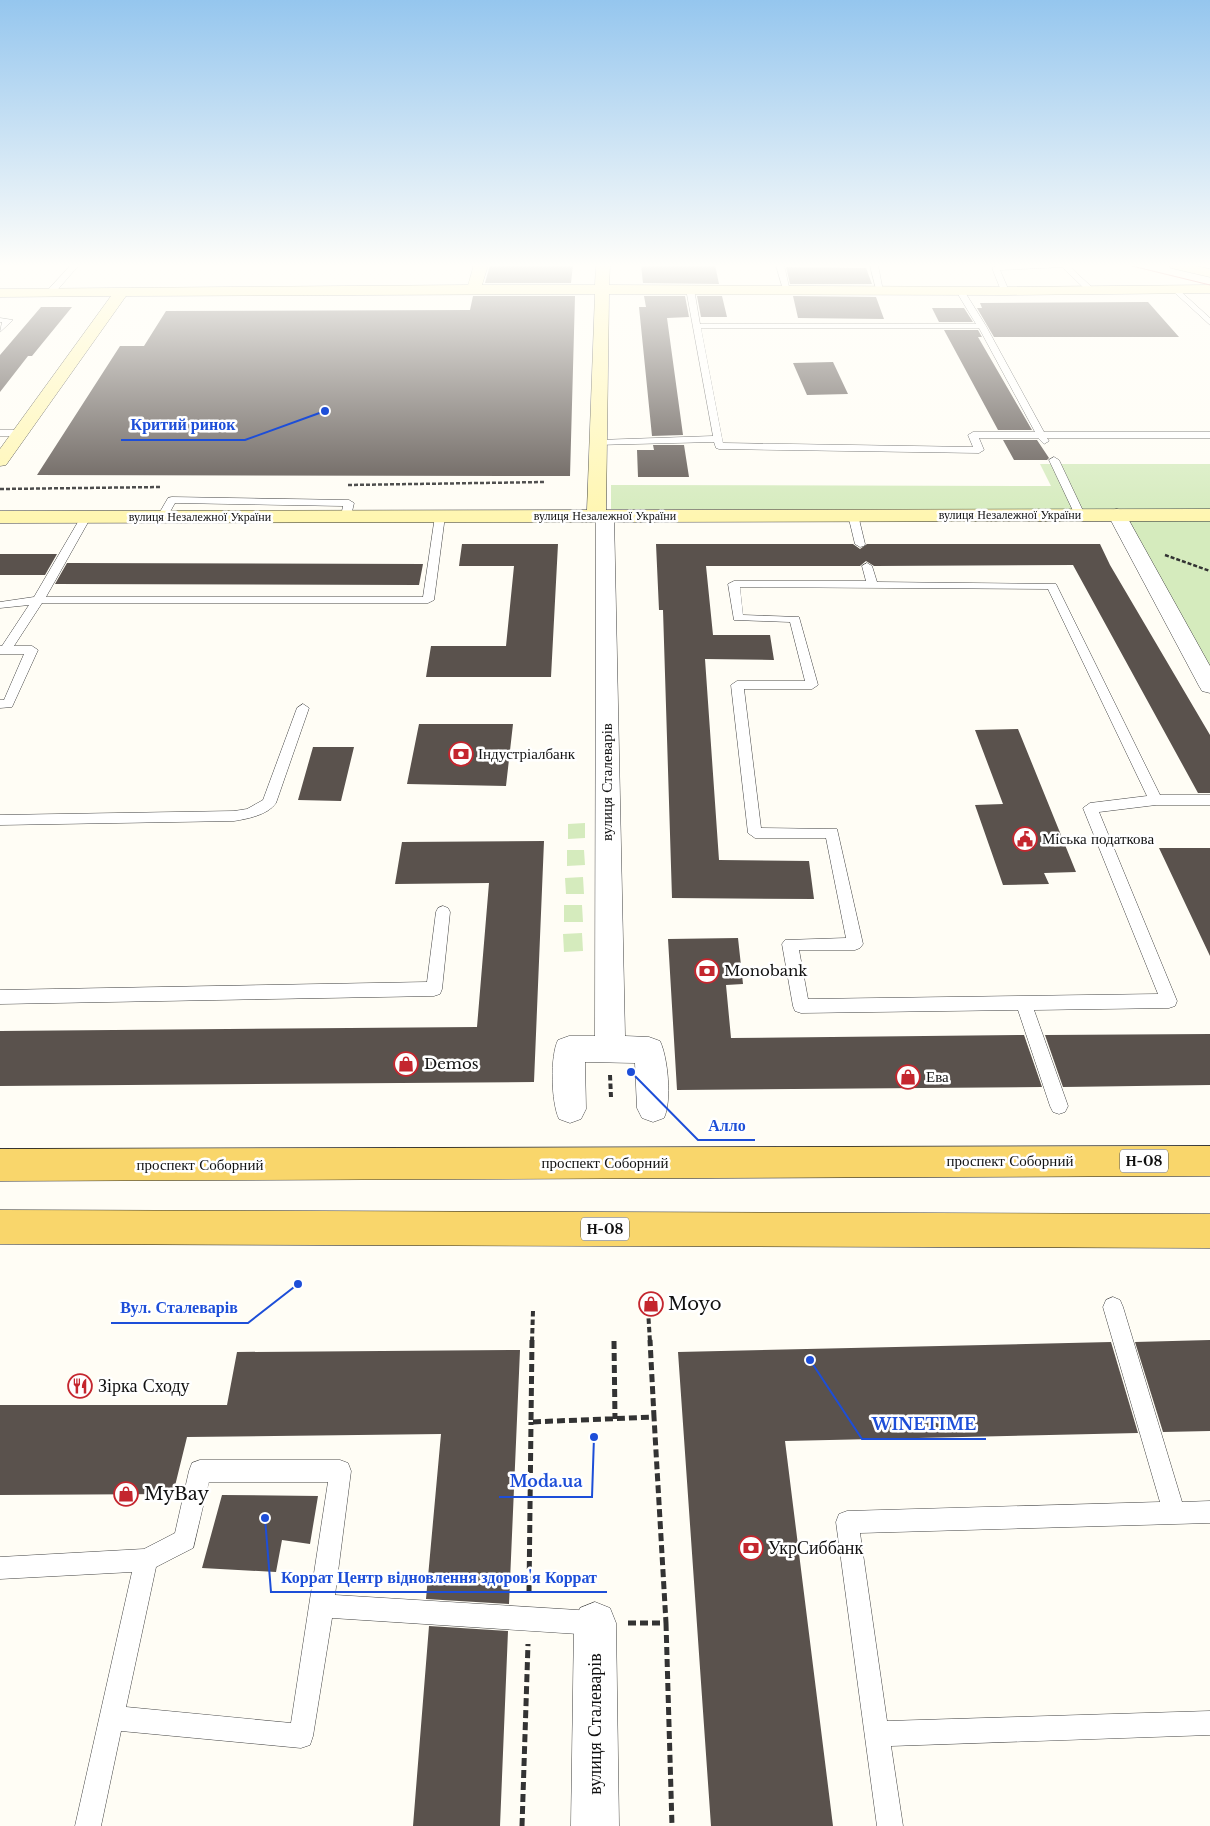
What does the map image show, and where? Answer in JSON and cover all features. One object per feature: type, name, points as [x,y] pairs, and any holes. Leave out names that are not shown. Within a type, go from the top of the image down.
[{"type":"main road","name":"проспект Соборний","points":[[0,1165],[1210,1161]]},
{"type":"main road","name":"Н-08","points":[[0,1227],[1210,1231]]},
{"type":"street","points":[[0,461],[80,350]]},
{"type":"street","name":"вулиця Сталеварів","points":[[601,350],[598,444],[610,1049]]},
{"type":"street","points":[[1117,515],[1210,686]]},
{"type":"street","name":"вулиця Незалежної України","points":[[0,518],[1210,515]]},
{"type":"street","points":[[570,1109],[569,1049],[649,1050],[653,1108]]},
{"type":"street","name":"вулиця Сталеварів","points":[[595,1623],[595,1826]]},
{"type":"lane","points":[[701,350],[719,446],[979,450],[973,435],[1043,438],[1210,435]]},
{"type":"lane","points":[[995,350],[1043,438]]},
{"type":"lane","points":[[0,434],[20,433]]},
{"type":"lane","points":[[598,444],[718,440]]},
{"type":"lane","points":[[1054,460],[1080,515]]},
{"type":"lane","points":[[853,515],[860,544]]},
{"type":"lane","points":[[0,605],[38,600],[428,600],[440,516]]},
{"type":"lane","points":[[3,650],[38,600],[86,517]]},
{"type":"lane","points":[[867,566],[872,585]]},
{"type":"lane","points":[[1156,800],[1052,586],[734,584],[738,618],[795,619],[812,685],[737,686],[755,833],[832,833],[855,944],[790,944],[801,1006],[1169,1001],[1090,808],[1156,800],[1210,800]]},
{"type":"lane","points":[[0,704],[8,704],[32,650],[3,650]]},
{"type":"lane","points":[[0,820],[234,816],[250,813],[269,803],[303,708]]},
{"type":"lane","points":[[0,997],[434,989],[442,912]]},
{"type":"lane","points":[[1024,1003],[1059,1106]]},
{"type":"lane","points":[[1113,1307],[1174,1513]]},
{"type":"lane","points":[[0,1568],[146,1560],[185,1540],[200,1471],[340,1471],[322,1606],[300,1736],[112,1718]]},
{"type":"lane","points":[[890,1826],[847,1522],[1210,1512]]},
{"type":"lane","points":[[88,1826],[146,1560]]},
{"type":"lane","points":[[322,1606],[595,1623]]},
{"type":"lane","points":[[877,1734],[1210,1723]]},
{"type":"path","points":[[1133,545],[1210,571]]},
{"type":"path","points":[[648,1310],[666,1624],[672,1826]]},
{"type":"path","points":[[522,1826],[528,1620],[532,1311]]},
{"type":"path","points":[[614,1341],[615,1419]]},
{"type":"path","points":[[531,1422],[654,1417]]},
{"type":"path","points":[[595,1623],[666,1624]]},
{"type":"green space","points":[[1040,464],[1210,464],[1210,510],[611,509],[611,485],[1051,486]]},
{"type":"green space","points":[[1117,515],[1210,515],[1210,686]]},
{"type":"green space","points":[[585,823],[585,838],[568,839],[568,824]]},
{"type":"green space","points":[[567,850],[584,850],[585,865],[567,866]]},
{"type":"green space","points":[[583,877],[584,894],[566,894],[565,878]]},
{"type":"green space","points":[[564,905],[582,905],[583,922],[564,922]]},
{"type":"green space","points":[[582,933],[583,951],[564,952],[563,934]]},
{"type":"building","points":[[4,350],[37,350],[32,356],[28,356],[0,392],[0,355]]},
{"type":"building","points":[[117,350],[573,350],[570,476],[37,475]]},
{"type":"building","points":[[643,350],[671,350],[683,435],[652,436]]},
{"type":"building","points":[[955,350],[986,350],[1032,430],[998,430]]},
{"type":"building","points":[[833,362],[848,394],[807,395],[793,363]]},
{"type":"building","points":[[1003,440],[1037,440],[1049,458],[1047,460],[1014,460]]},
{"type":"building","points":[[653,445],[684,445],[689,477],[638,477],[637,450],[654,450]]},
{"type":"building","points":[[462,544],[558,544],[551,677],[426,677],[431,646],[506,646],[514,566],[459,566]]},
{"type":"building","points":[[656,544],[853,544],[860,549],[867,544],[1100,544],[1110,565],[1210,735],[1210,793],[1198,793],[1073,565],[874,566],[866,561],[860,566],[706,566],[713,635],[770,635],[774,660],[705,659],[719,860],[809,861],[814,899],[672,898],[663,610],[659,610]]},
{"type":"building","points":[[0,554],[57,554],[45,575],[0,575]]},
{"type":"building","points":[[67,563],[423,564],[419,585],[55,584]]},
{"type":"building","name":"Індустріалбанк","points":[[419,724],[513,724],[506,786],[407,784]]},
{"type":"building","name":"Міська податкова","points":[[1018,729],[1076,872],[1044,873],[1049,884],[1003,885],[975,805],[1003,804],[975,730]]},
{"type":"building","points":[[313,747],[354,747],[341,801],[298,800]]},
{"type":"building","points":[[544,841],[534,1082],[0,1086],[0,1031],[477,1027],[489,883],[395,884],[402,842]]},
{"type":"building","points":[[1159,848],[1210,848],[1210,956]]},
{"type":"building","points":[[738,938],[743,984],[726,985],[731,1038],[1024,1035],[1042,1087],[677,1090],[668,939]]},
{"type":"building","points":[[1210,1034],[1210,1085],[1063,1087],[1045,1035]]},
{"type":"building","points":[[1210,1340],[1210,1431],[1163,1432],[1135,1342]]},
{"type":"building","points":[[1111,1342],[1138,1433],[785,1441],[833,1826],[711,1826],[678,1352]]},
{"type":"building","points":[[520,1350],[509,1604],[426,1599],[441,1434],[187,1437],[173,1494],[0,1495],[0,1405],[227,1405],[237,1352]]},
{"type":"building","points":[[222,1495],[318,1496],[310,1544],[282,1540],[276,1572],[202,1568]]},
{"type":"building","points":[[429,1626],[508,1631],[500,1826],[413,1826]]},
{"type":"place","name":"Критий ринок","points":[[325,411]]},
{"type":"place","name":"Індустріалбанк","points":[[461,754]]},
{"type":"place","name":"Міська податкова","points":[[1025,839]]},
{"type":"place","name":"Monobank","points":[[707,971]]},
{"type":"place","name":"Demos","points":[[406,1064]]},
{"type":"place","name":"Алло","points":[[631,1072]]},
{"type":"place","name":"Ева","points":[[908,1077]]},
{"type":"place","name":"Вул. Сталеварів","points":[[298,1284]]},
{"type":"place","name":"Moyo","points":[[651,1304]]},
{"type":"place","name":"WINETIME","points":[[810,1360]]},
{"type":"place","name":"Зірка Сходу","points":[[80,1386]]},
{"type":"place","name":"Moda.ua","points":[[594,1437]]},
{"type":"place","name":"MyBay","points":[[126,1494]]},
{"type":"place","name":"Коррат Центр відновлення здоров'я Коррат","points":[[265,1518]]},
{"type":"place","name":"УкрСиббанк","points":[[751,1548]]}]
